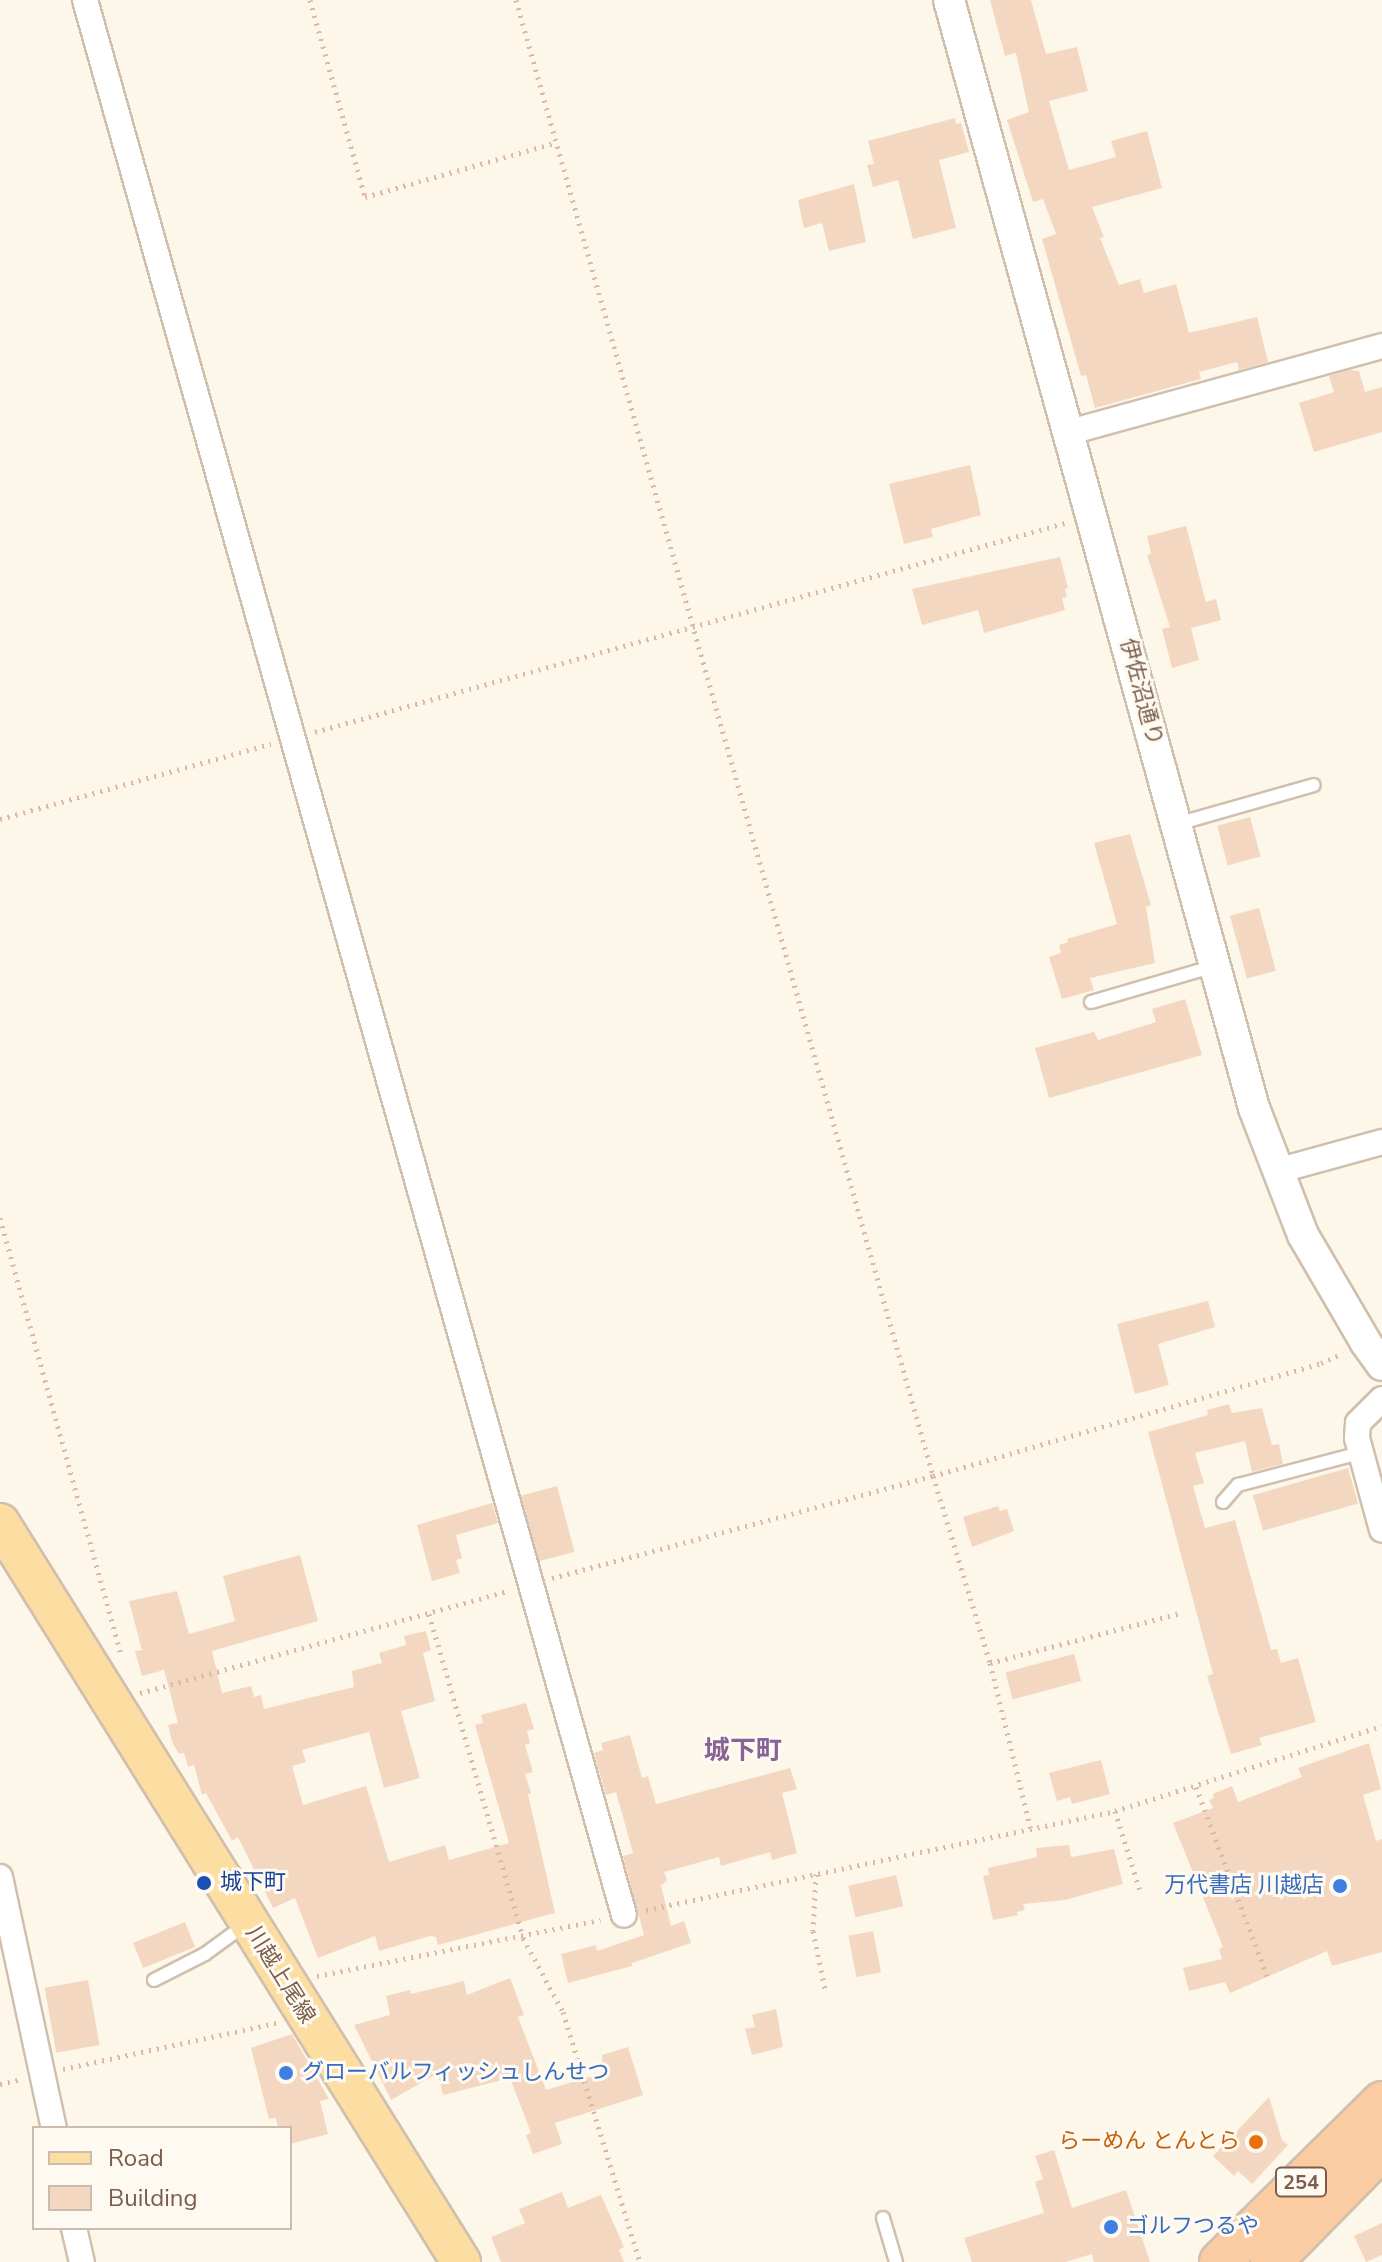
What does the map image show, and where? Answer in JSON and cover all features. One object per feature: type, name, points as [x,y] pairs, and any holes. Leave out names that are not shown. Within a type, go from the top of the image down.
[{"type":"highway","name":"254","points":[[1220,2262],[1382,2102]]},
{"type":"highway","name":"254","points":[[1271,2262],[1382,2149]]},
{"type":"main road","name":"川越上尾線","points":[[0,1523],[461,2262]]},
{"type":"street","points":[[85,0],[624,1915]]},
{"type":"street","name":"伊佐沼通り","points":[[949,0],[1254,1108],[1303,1235],[1374,1354]]},
{"type":"street","points":[[1070,432],[1382,346]]},
{"type":"street","points":[[1277,1171],[1382,1142]]},
{"type":"street","points":[[1382,1399],[1358,1423],[1360,1453],[1382,1530]]},
{"type":"street","points":[[0,1877],[54,2126]]},
{"type":"street","points":[[74,2230],[82,2262]]},
{"type":"lane","points":[[1177,824],[1314,785]]},
{"type":"lane","points":[[1091,1002],[1216,965]]},
{"type":"lane","points":[[1223,1502],[1238,1485],[1360,1453]]},
{"type":"lane","points":[[154,1980],[205,1954],[247,1923]]},
{"type":"lane","points":[[883,2218],[896,2262]]},
{"type":"path","points":[[310,0],[365,197],[555,143]]},
{"type":"path","points":[[516,0],[933,1476],[990,1663],[1031,1830]]},
{"type":"path","points":[[0,819],[1093,515]]},
{"type":"path","points":[[0,1218],[123,1662]]},
{"type":"path","points":[[119,1717],[131,1693],[144,1693],[530,1584],[933,1476],[1321,1363],[1374,1354]]},
{"type":"path","points":[[990,1663],[1180,1613]]},
{"type":"path","points":[[429,1614],[523,1938],[563,2012],[640,2262]]},
{"type":"path","points":[[0,2084],[270,2026],[293,1996],[523,1938],[1115,1811],[1382,1726]]},
{"type":"path","points":[[1196,1787],[1267,1976]]},
{"type":"path","points":[[1115,1811],[1141,1894]]},
{"type":"path","points":[[816,1874],[813,1931],[826,1993]]},
{"type":"building","points":[[990,0],[1031,0],[1046,54],[1077,47],[1088,91],[1049,101],[1069,170],[1116,157],[1111,141],[1147,131],[1162,188],[1092,207],[1104,237],[1100,238],[1119,285],[1140,279],[1144,293],[1176,284],[1189,333],[1257,317],[1268,362],[1239,370],[1237,362],[1199,372],[1201,379],[1095,408],[1086,375],[1081,376],[1042,239],[1056,234],[1043,199],[1033,202],[1007,120],[1029,112],[1016,53],[1005,56]]},
{"type":"building","points":[[955,118],[956,124],[961,123],[969,152],[939,160],[956,228],[913,239],[898,180],[873,187],[867,165],[874,164],[868,141]]},
{"type":"building","points":[[854,184],[866,242],[829,251],[822,223],[804,228],[798,200]]},
{"type":"building","points":[[1350,370],[1359,371],[1365,392],[1382,387],[1382,432],[1314,452],[1299,403],[1334,392],[1329,376]]},
{"type":"building","points":[[970,465],[981,515],[931,529],[933,537],[904,544],[889,484]]},
{"type":"building","points":[[1186,526],[1206,602],[1216,599],[1221,620],[1191,628],[1199,660],[1172,668],[1162,629],[1170,627],[1147,555],[1151,554],[1147,536]]},
{"type":"building","points":[[1060,557],[1068,588],[1065,589],[1067,597],[1062,598],[1065,610],[984,633],[978,610],[922,625],[912,589]]},
{"type":"building","points":[[1250,817],[1261,857],[1228,865],[1217,826]]},
{"type":"building","points":[[1130,834],[1151,905],[1146,907],[1155,963],[1090,978],[1094,990],[1062,999],[1049,957],[1061,953],[1059,945],[1068,942],[1067,939],[1117,924],[1094,843]]},
{"type":"building","points":[[1259,908],[1276,971],[1247,979],[1230,916]]},
{"type":"building","points":[[1185,999],[1202,1055],[1049,1098],[1035,1048],[1094,1032],[1098,1040],[1156,1022],[1152,1009]]},
{"type":"building","points":[[1208,1301],[1215,1327],[1158,1344],[1169,1385],[1135,1394],[1117,1324]]},
{"type":"building","points":[[1229,1404],[1232,1413],[1262,1408],[1272,1445],[1279,1444],[1283,1464],[1252,1472],[1245,1441],[1195,1453],[1204,1483],[1193,1486],[1205,1528],[1235,1520],[1271,1650],[1277,1649],[1281,1663],[1298,1658],[1316,1722],[1259,1738],[1262,1745],[1231,1754],[1207,1676],[1213,1674],[1148,1432],[1208,1415],[1207,1410]]},
{"type":"building","points":[[1348,1468],[1358,1504],[1263,1531],[1253,1495]]},
{"type":"building","points":[[557,1486],[575,1552],[539,1561],[521,1496]]},
{"type":"building","points":[[492,1503],[498,1523],[456,1535],[462,1558],[456,1560],[460,1573],[432,1581],[417,1525]]},
{"type":"building","points":[[998,1506],[1000,1511],[1007,1509],[1014,1531],[972,1547],[963,1517]]},
{"type":"building","points":[[300,1555],[318,1621],[212,1651],[222,1693],[251,1686],[254,1697],[261,1695],[264,1709],[354,1687],[352,1671],[382,1663],[379,1653],[406,1645],[404,1636],[426,1631],[431,1650],[423,1653],[435,1701],[401,1711],[420,1778],[384,1788],[369,1732],[302,1750],[306,1762],[292,1766],[303,1805],[366,1786],[389,1862],[445,1845],[449,1860],[509,1843],[475,1725],[483,1723],[481,1715],[526,1703],[534,1729],[527,1731],[530,1743],[525,1745],[533,1772],[525,1774],[555,1913],[438,1945],[436,1937],[430,1936],[379,1951],[375,1936],[318,1958],[295,1898],[273,1908],[238,1837],[232,1841],[206,1793],[202,1795],[194,1765],[188,1767],[184,1753],[179,1754],[172,1742],[168,1725],[178,1723],[164,1670],[142,1676],[135,1651],[142,1650],[129,1601],[177,1591],[189,1634],[235,1621],[223,1576]]},
{"type":"building","points":[[1074,1654],[1081,1681],[1013,1699],[1005,1672]]},
{"type":"building","points":[[630,1735],[642,1778],[648,1776],[656,1804],[790,1768],[797,1789],[782,1793],[797,1853],[772,1860],[770,1852],[721,1866],[719,1857],[664,1872],[667,1880],[661,1886],[671,1926],[684,1921],[691,1943],[632,1963],[632,1966],[568,1983],[561,1954],[596,1945],[597,1951],[644,1935],[623,1856],[633,1853],[616,1792],[606,1795],[594,1753],[603,1750],[601,1743]]},
{"type":"building","points":[[1369,1743],[1381,1789],[1363,1795],[1376,1841],[1382,1839],[1382,1952],[1332,1966],[1327,1951],[1230,1993],[1225,1982],[1189,1991],[1183,1968],[1222,1959],[1219,1949],[1223,1947],[1173,1823],[1213,1808],[1209,1800],[1214,1798],[1213,1794],[1232,1786],[1238,1802],[1302,1777],[1298,1768]]},
{"type":"building","points":[[1101,1760],[1110,1794],[1072,1804],[1070,1797],[1057,1801],[1049,1773]]},
{"type":"building","points":[[1069,1845],[1071,1857],[1114,1849],[1123,1884],[1065,1900],[1023,1904],[1025,1910],[1017,1912],[1018,1915],[993,1920],[983,1876],[989,1875],[988,1868],[1037,1857],[1036,1848]]},
{"type":"building","points":[[896,1875],[903,1906],[855,1917],[848,1886]]},
{"type":"building","points":[[185,1922],[195,1947],[143,1968],[133,1943]]},
{"type":"building","points":[[873,1931],[881,1972],[856,1977],[848,1936]]},
{"type":"building","points":[[510,1978],[524,2015],[518,2017],[546,2090],[603,2073],[602,2055],[628,2047],[643,2095],[555,2123],[562,2144],[533,2154],[526,2135],[531,2133],[510,2078],[443,2095],[438,2073],[391,2100],[354,2025],[390,2015],[386,1996],[410,1990],[411,1994],[464,1981],[467,1995]]},
{"type":"building","points":[[88,1980],[99,2045],[56,2053],[45,1988]]},
{"type":"building","points":[[776,2009],[783,2047],[752,2055],[745,2029],[755,2027],[752,2015]]},
{"type":"building","name":"グローバルフィッシュしんせつ","points":[[292,2034],[329,2099],[320,2101],[328,2134],[292,2143],[292,2126],[278,2126],[276,2118],[269,2119],[251,2048]]},
{"type":"building","name":"らーめん とんとら","points":[[1269,2097],[1282,2140],[1288,2145],[1252,2184],[1238,2171],[1234,2176],[1213,2156]]},
{"type":"building","points":[[1054,2150],[1072,2208],[1126,2190],[1150,2262],[1094,2262],[1092,2254],[1066,2262],[972,2262],[964,2238],[1044,2213],[1035,2182],[1043,2179],[1035,2156]]},
{"type":"building","points":[[562,2192],[568,2208],[601,2195],[624,2247],[619,2250],[624,2262],[501,2262],[491,2237],[525,2223],[519,2209]]},
{"type":"building","points":[[1382,2223],[1382,2255],[1366,2262],[1354,2236]]},
{"type":"place","name":"城下町","points":[[204,1883]]},
{"type":"place","name":"万代書店 川越店","points":[[1340,1886]]},
{"type":"place","name":"グローバルフィッシュしんせつ","points":[[286,2073]]},
{"type":"place","name":"らーめん とんとら","points":[[1256,2142]]},
{"type":"place","name":"ゴルフつるや","points":[[1111,2227]]},
{"type":"district","name":"城下町","points":[[743,1751]]}]
